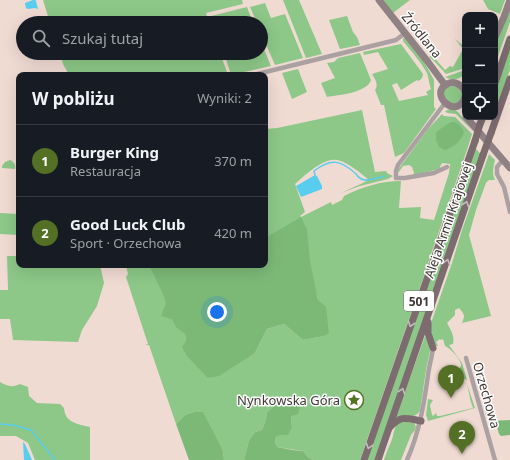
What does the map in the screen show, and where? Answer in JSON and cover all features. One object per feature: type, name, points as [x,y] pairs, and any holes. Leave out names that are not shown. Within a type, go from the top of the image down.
[{"type":"main road","points":[[498,73],[510,39]]},
{"type":"main road","name":"Aleja Armii Krajowej","points":[[378,460],[510,79]]},
{"type":"main road","name":"Aleja Armii Krajowej","points":[[364,460],[482,121]]},
{"type":"main road","points":[[430,308],[428,332],[433,348]]},
{"type":"main road","points":[[389,428],[400,419],[409,418],[420,421]]},
{"type":"street","name":"Źródlana","points":[[379,0],[445,85]]},
{"type":"street","points":[[498,30],[510,0]]},
{"type":"street","points":[[266,72],[396,40],[405,33]]},
{"type":"street","points":[[462,82],[448,83],[443,88],[441,94],[443,101],[452,106],[462,103]]},
{"type":"street","points":[[445,103],[398,165],[396,178],[434,173],[447,167]]},
{"type":"street","points":[[458,105],[462,110]]},
{"type":"street","points":[[469,120],[510,168]]},
{"type":"street","points":[[503,160],[497,167],[497,174],[504,187],[510,212]]},
{"type":"street","points":[[406,460],[414,442],[424,405],[433,348]]},
{"type":"street","name":"Orzechowa","points":[[466,358],[495,460]]},
{"type":"green space","points":[[43,0],[242,0],[243,4],[206,13],[207,16],[48,16]]},
{"type":"green space","points":[[283,0],[299,0],[322,54],[306,58]]},
{"type":"green space","points":[[383,0],[410,0],[393,13]]},
{"type":"green space","points":[[483,0],[505,0],[500,14],[488,9]]},
{"type":"green space","points":[[265,3],[271,18],[285,14],[303,58],[275,65],[268,49],[268,16],[254,16],[250,7]]},
{"type":"green space","points":[[247,7],[250,16],[211,16]]},
{"type":"green space","points":[[510,7],[510,22],[498,56],[498,36]]},
{"type":"green space","points":[[347,16],[360,45],[340,49],[329,20]]},
{"type":"green space","points":[[403,38],[405,38],[424,62],[434,80],[434,107],[436,109],[404,153],[395,157],[384,105],[381,105],[375,90],[377,84],[372,74],[388,69],[378,52],[364,55],[363,52],[401,44],[423,74],[420,80],[417,80],[401,90],[397,83],[392,85],[399,101],[428,95],[426,92],[431,89],[427,73],[403,41]]},
{"type":"green space","points":[[455,39],[462,45],[462,48]]},
{"type":"green space","points":[[510,48],[510,70],[498,104],[498,83]]},
{"type":"green space","points":[[462,51],[462,69],[446,74],[429,57],[432,55],[445,70],[450,66],[453,67]]},
{"type":"green space","points":[[360,53],[371,80],[368,84],[364,88],[352,93],[327,97],[321,83],[335,78],[327,63],[334,62],[338,58]]},
{"type":"green space","points":[[268,59],[271,66],[244,72],[230,72],[226,60]]},
{"type":"green space","points":[[62,60],[223,60],[227,72],[67,72]]},
{"type":"green space","points":[[298,69],[307,92],[292,99],[282,73]]},
{"type":"green space","points":[[462,71],[462,77],[458,79],[450,79],[445,77]]},
{"type":"green space","points":[[455,85],[462,93],[459,103],[449,104],[443,95],[445,88]]},
{"type":"green space","points":[[450,109],[455,110],[462,117],[462,120],[456,114],[447,113],[445,111]]},
{"type":"green space","points":[[362,110],[375,172],[386,171],[393,176],[388,179],[360,186],[341,193],[365,182],[368,179],[351,166],[341,161],[332,160],[322,163],[312,169],[295,184],[305,212],[300,216],[301,217],[331,202],[332,205],[342,200],[344,196],[365,187],[379,183],[401,181],[399,208],[421,207],[420,218],[434,220],[449,173],[450,164],[442,163],[439,169],[413,176],[414,173],[412,167],[409,165],[403,166],[399,172],[398,171],[428,129],[442,114],[444,116],[455,117],[472,134],[360,460],[313,460],[303,451],[277,447],[275,442],[276,437],[292,427],[291,416],[267,413],[262,430],[255,432],[249,440],[244,460],[224,460],[223,451],[194,412],[185,415],[176,424],[149,345],[145,345],[148,344],[126,277],[128,274],[127,268],[268,268],[268,129]],"holes":[[[316,291],[329,334],[303,340],[284,324],[267,329],[255,353],[207,378],[186,341],[185,334]]]},
{"type":"green space","points":[[462,120],[464,120],[473,131]]},
{"type":"green space","points":[[452,122],[460,125],[464,133],[456,144],[445,150],[439,147],[436,140],[436,132]]},
{"type":"green space","points":[[475,148],[481,154],[375,460],[367,460]]},
{"type":"green space","points":[[489,154],[495,160],[493,175],[495,180],[489,180],[486,183],[469,235],[491,316],[462,323],[464,316],[459,308],[455,310],[455,315],[447,323],[453,336],[453,344],[449,345],[462,363],[467,380],[465,379],[451,384],[453,373],[457,372],[456,370],[461,366],[460,361],[450,349],[445,346],[443,339],[436,342],[438,346],[436,346],[433,341],[430,326]]},
{"type":"green space","points":[[10,160],[13,162],[15,169],[2,168],[5,162]]},
{"type":"green space","points":[[0,213],[16,214],[16,235],[0,234]]},
{"type":"green space","points":[[301,217],[307,229],[310,261],[318,300],[326,307],[329,334],[303,340],[284,324],[267,329],[255,353],[219,376],[207,378],[187,356],[182,347],[186,341],[185,334],[176,327],[172,319],[161,316],[166,303],[150,268],[268,268],[268,236]]},
{"type":"green space","points":[[7,256],[16,256],[16,268],[101,268],[104,283],[97,306],[82,330],[78,342],[13,340],[10,319],[0,319],[0,290],[8,290]]},
{"type":"green space","points":[[425,336],[429,343],[430,351],[420,411],[418,414],[413,416],[397,418],[396,417]]},
{"type":"green space","points":[[0,382],[10,386],[20,384],[28,387],[29,396],[37,403],[60,404],[64,408],[67,417],[70,420],[77,424],[90,427],[90,460],[35,460],[28,443],[16,436],[0,436]]},
{"type":"green space","points":[[467,384],[475,408],[428,421],[426,415],[428,399],[433,400],[430,405],[433,416],[436,413],[437,416],[440,416],[473,408]]},
{"type":"green space","points":[[289,398],[298,402],[300,407],[298,414],[291,416],[292,427],[288,435],[280,435],[276,437],[275,442],[277,447],[303,451],[313,460],[244,460],[249,440],[255,432],[262,430],[267,413],[281,399]]},
{"type":"green space","points":[[194,412],[203,412],[223,451],[224,460],[189,460],[176,424],[185,415]]},
{"type":"green space","points":[[510,420],[510,435],[501,436],[496,423],[490,424],[489,421]]},
{"type":"green space","points":[[400,421],[414,423],[416,427],[415,430],[411,435],[401,460],[384,460],[397,424]]},
{"type":"water","points":[[33,0],[36,1],[38,9],[26,8],[25,3]]},
{"type":"water","points":[[315,175],[322,186],[322,189],[301,197],[296,186]]},
{"type":"water","points":[[23,442],[25,444],[32,460],[24,460]]},
{"type":"waterway","points":[[315,175],[314,171],[320,167],[336,162],[341,163],[351,169],[359,177],[366,180],[385,176]]},
{"type":"waterway","points":[[0,424],[13,425],[31,430],[55,460]]},
{"type":"place","name":"Burger King","points":[[451,398]]},
{"type":"place","name":"Nynkowska Góra","points":[[354,400]]},
{"type":"place","name":"Good Luck Club","points":[[462,454]]}]
